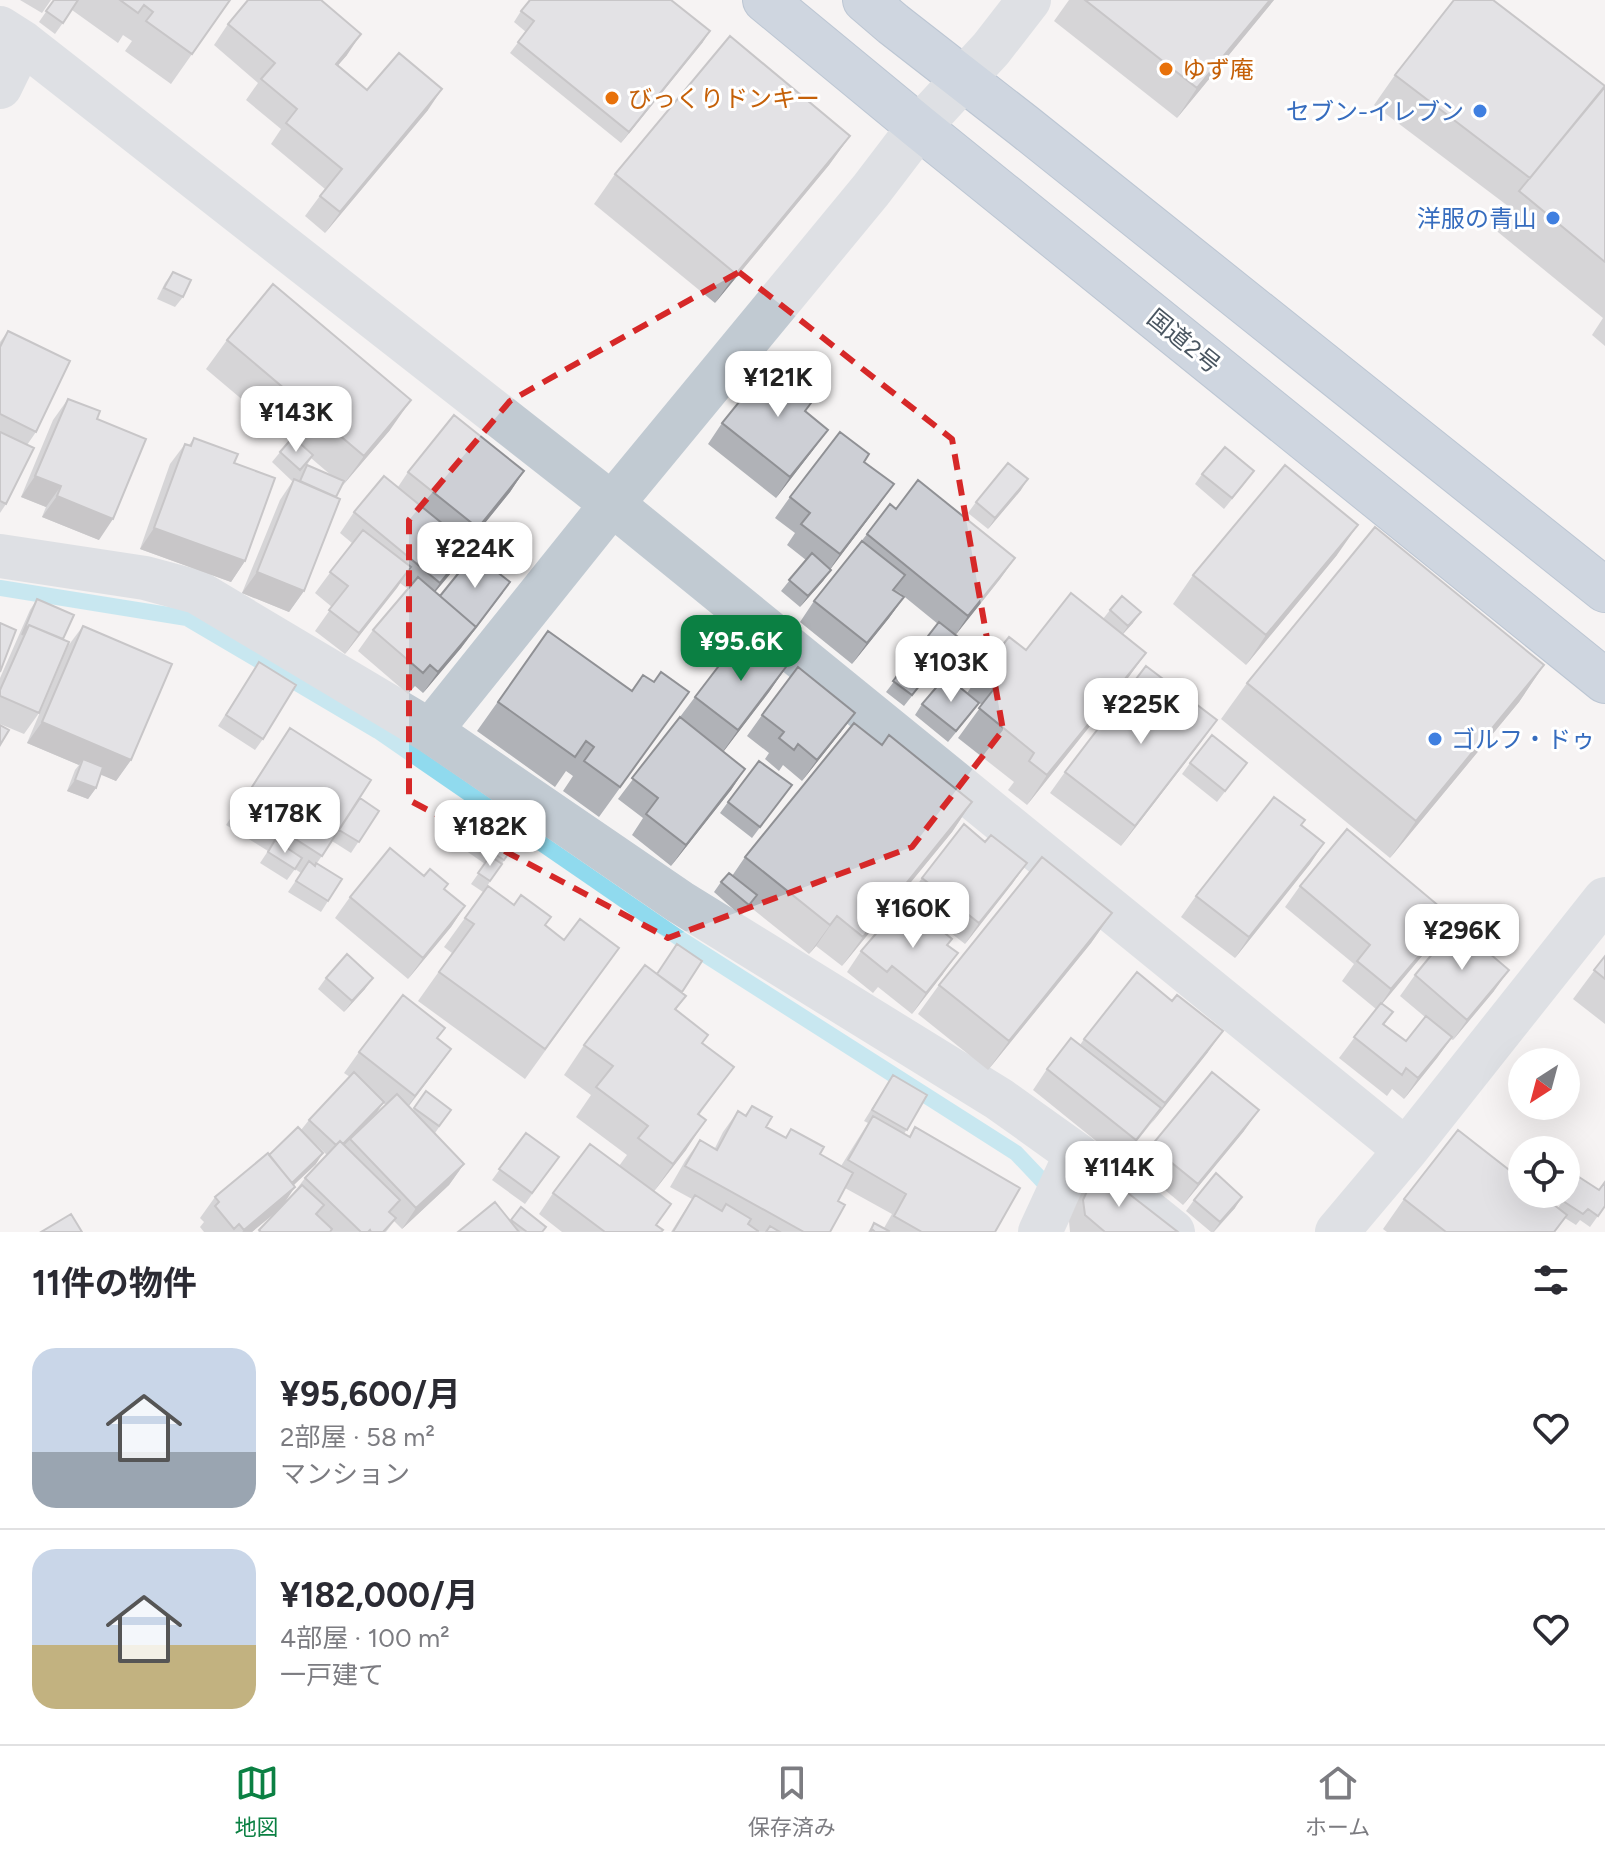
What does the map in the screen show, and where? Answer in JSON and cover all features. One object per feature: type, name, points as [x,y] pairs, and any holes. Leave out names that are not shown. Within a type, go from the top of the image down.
[{"type":"highway","name":"国道2号","points":[[765,0],[1605,681]]},
{"type":"highway","points":[[865,0],[1605,590]]},
{"type":"street","points":[[430,731],[919,127],[991,49],[1029,0]]},
{"type":"street","points":[[0,87],[11,35],[612,504],[1406,1150]]},
{"type":"street","points":[[0,556],[145,578],[197,592],[430,731],[680,902],[999,1099],[1076,1154],[1173,1232]]},
{"type":"street","points":[[1337,1232],[1605,899]]},
{"type":"street","points":[[1040,1232],[1076,1154]]},
{"type":"highlighted area","points":[[739,272],[952,439],[1003,730],[912,847],[668,938],[409,800],[409,520],[510,401]]},
{"type":"building","points":[[54,0],[78,0],[63,23],[46,11]]},
{"type":"building","points":[[120,0],[230,0],[192,54],[146,21],[153,12],[144,5],[138,13]]},
{"type":"building","points":[[248,0],[321,0],[361,34],[336,64],[367,90],[399,53],[442,89],[340,212],[320,196],[342,169],[286,123],[297,109],[261,79],[275,63],[228,24]]},
{"type":"building","name":"びっくりドンキー","points":[[530,0],[671,0],[710,31],[629,132],[518,42],[534,21],[521,11]]},
{"type":"building","points":[[1085,0],[1270,0],[1197,88]]},
{"type":"building","name":"セブン-イレブン","points":[[1454,0],[1493,0],[1605,86],[1530,178],[1395,75]]},
{"type":"building","points":[[730,36],[850,136],[736,274],[615,174]]},
{"type":"building","points":[[1605,87],[1605,262],[1519,191]]},
{"type":"building","points":[[173,272],[191,280],[183,297],[164,288]]},
{"type":"building","points":[[273,284],[411,400],[364,456],[227,340]]},
{"type":"building","points":[[8,331],[70,361],[36,432],[0,414],[0,347]]},
{"type":"building","points":[[773,360],[817,395],[805,411],[828,430],[790,477],[722,423]]},
{"type":"building","points":[[68,399],[100,411],[97,419],[146,439],[113,519],[57,496],[61,486],[35,476]]},
{"type":"building","points":[[454,415],[524,471],[478,528],[408,472]]},
{"type":"building","points":[[0,432],[34,448],[6,504],[0,501]]},
{"type":"building","points":[[840,432],[869,454],[864,462],[894,484],[840,554],[801,524],[810,513],[790,497]]},
{"type":"building","points":[[293,437],[313,455],[300,470],[280,452]]},
{"type":"building","points":[[194,438],[238,454],[234,463],[275,478],[245,561],[154,528],[185,444],[191,446]]},
{"type":"building","points":[[1225,447],[1254,471],[1232,498],[1202,474]]},
{"type":"building","points":[[1008,463],[1028,479],[995,518],[976,502]]},
{"type":"building","points":[[307,465],[344,481],[336,497],[300,481]]},
{"type":"building","points":[[1285,465],[1358,525],[1266,635],[1193,575]]},
{"type":"building","points":[[384,476],[470,546],[440,583],[354,512]]},
{"type":"building","points":[[294,479],[340,499],[304,591],[257,572]]},
{"type":"building","points":[[918,480],[1015,558],[968,616],[867,534],[890,504],[896,509]]},
{"type":"building","points":[[1375,527],[1544,665],[1416,821],[1247,683]]},
{"type":"building","points":[[363,530],[411,567],[359,633],[329,610],[348,586],[330,572]]},
{"type":"building","points":[[862,541],[905,575],[893,590],[904,597],[867,643],[814,601]]},
{"type":"building","points":[[812,553],[831,570],[808,596],[789,580]]},
{"type":"building","points":[[474,554],[510,582],[476,627],[440,596]]},
{"type":"building","points":[[418,577],[476,627],[438,672],[430,665],[423,673],[373,630]]},
{"type":"building","points":[[1071,593],[1146,653],[1047,775],[1029,761],[1034,753],[979,708],[1004,676],[988,663],[1009,637],[1026,650]]},
{"type":"building","points":[[1122,596],[1141,612],[1128,626],[1110,610]]},
{"type":"building","points":[[37,599],[74,615],[63,639],[29,625],[22,635]]},
{"type":"building","points":[[939,622],[958,637],[912,695],[893,681]]},
{"type":"building","points":[[0,623],[16,630],[0,672]]},
{"type":"building","points":[[29,625],[69,642],[39,713],[0,696]]},
{"type":"building","points":[[83,626],[172,664],[131,760],[42,722]]},
{"type":"building","points":[[548,631],[632,691],[643,675],[654,682],[661,672],[689,692],[620,787],[584,761],[594,747],[586,741],[575,757],[498,702]]},
{"type":"building","points":[[738,641],[759,657],[768,646],[789,663],[738,730],[695,697]]},
{"type":"building","points":[[259,662],[296,685],[263,739],[226,715]]},
{"type":"building","points":[[1146,666],[1217,720],[1135,826],[1065,772]]},
{"type":"building","points":[[798,667],[855,713],[817,760],[798,744],[794,750],[779,738],[784,732],[762,715]]},
{"type":"building","points":[[946,676],[979,703],[956,731],[922,704]]},
{"type":"building","points":[[680,717],[745,769],[686,845],[646,814],[658,798],[632,778]]},
{"type":"building","points":[[854,723],[882,745],[889,735],[972,802],[863,937],[837,916],[830,925],[745,857]]},
{"type":"building","points":[[0,725],[9,730],[0,745]]},
{"type":"building","points":[[290,728],[371,780],[322,856],[241,804]]},
{"type":"building","points":[[1212,735],[1247,763],[1225,791],[1190,763]]},
{"type":"building","points":[[83,759],[103,767],[96,788],[75,780]]},
{"type":"building","points":[[759,761],[792,785],[760,827],[728,802]]},
{"type":"building","points":[[1274,797],[1305,820],[1301,825],[1324,843],[1249,937],[1196,896]]},
{"type":"building","points":[[360,798],[379,811],[359,842],[339,830]]},
{"type":"building","points":[[488,810],[522,834],[504,860],[469,837]]},
{"type":"building","points":[[964,824],[985,842],[991,835],[1027,863],[979,923],[922,878]]},
{"type":"building","points":[[1347,829],[1452,917],[1391,989],[1357,961],[1370,945],[1300,886]]},
{"type":"building","points":[[275,840],[302,858],[295,869],[268,852]]},
{"type":"building","points":[[390,848],[424,876],[430,869],[448,884],[444,889],[465,906],[423,958],[350,897]]},
{"type":"building","points":[[490,856],[502,864],[490,881],[478,873]]},
{"type":"building","points":[[1042,857],[1112,913],[1009,1041],[939,985]]},
{"type":"building","points":[[309,861],[342,879],[328,901],[296,881]]},
{"type":"building","points":[[729,873],[757,895],[749,905],[721,882]]},
{"type":"building","points":[[488,886],[514,905],[521,895],[551,917],[545,925],[564,940],[580,919],[619,948],[545,1049],[439,972],[474,924],[465,918]]},
{"type":"building","points":[[914,908],[952,939],[947,945],[958,953],[926,993],[892,966],[887,972],[861,951],[886,922],[896,930]]},
{"type":"building","points":[[1456,925],[1509,970],[1467,1020],[1415,975]]},
{"type":"building","points":[[677,944],[702,961],[682,992],[657,974]]},
{"type":"building","points":[[347,954],[373,978],[352,1001],[326,978]]},
{"type":"building","points":[[1605,956],[1605,979],[1594,970]]},
{"type":"building","points":[[645,965],[686,996],[675,1009],[708,1035],[702,1043],[734,1067],[698,1114],[706,1120],[673,1164],[638,1138],[648,1126],[596,1087],[613,1066],[584,1045]]},
{"type":"building","points":[[1137,972],[1172,1001],[1177,995],[1223,1031],[1165,1103],[1084,1039]]},
{"type":"building","points":[[403,995],[445,1028],[437,1038],[451,1049],[415,1096],[359,1052]]},
{"type":"building","points":[[1381,1003],[1393,1012],[1383,1024],[1406,1041],[1426,1016],[1452,1037],[1418,1078],[1406,1068],[1402,1075],[1354,1037]]},
{"type":"building","points":[[1071,1038],[1161,1108],[1136,1140],[1047,1069]]},
{"type":"building","points":[[354,1072],[384,1102],[343,1144],[340,1141],[336,1145],[309,1120]]},
{"type":"building","points":[[1212,1072],[1259,1110],[1198,1184],[1151,1146]]},
{"type":"building","points":[[893,1075],[927,1095],[907,1130],[872,1110]]},
{"type":"building","points":[[426,1091],[451,1110],[439,1126],[414,1108]]},
{"type":"building","points":[[397,1094],[464,1164],[416,1208],[350,1139]]},
{"type":"building","points":[[752,1106],[772,1117],[766,1127],[786,1138],[791,1129],[824,1147],[820,1154],[853,1173],[838,1201],[845,1205],[830,1232],[804,1232],[685,1166],[700,1140],[717,1150],[738,1111],[746,1116]]},
{"type":"building","points":[[873,1116],[910,1137],[915,1127],[1020,1188],[995,1232],[922,1232],[894,1216],[906,1194],[848,1160]]},
{"type":"building","points":[[298,1127],[323,1153],[292,1183],[269,1155]]},
{"type":"building","points":[[1458,1130],[1508,1169],[1508,1208],[1558,1208],[1567,1215],[1554,1232],[1446,1232],[1404,1199]]},
{"type":"building","points":[[526,1133],[559,1157],[532,1193],[499,1169]]},
{"type":"building","points":[[340,1141],[400,1200],[389,1212],[396,1218],[383,1232],[361,1232],[305,1178]]},
{"type":"building","points":[[590,1144],[671,1204],[656,1225],[663,1230],[661,1232],[605,1232],[553,1193]]},
{"type":"building","points":[[268,1153],[295,1187],[244,1230],[239,1224],[234,1229],[215,1206],[219,1202],[215,1197]]},
{"type":"building","points":[[1097,1169],[1178,1232],[1105,1232],[1085,1215],[1083,1200]]},
{"type":"building","points":[[1216,1173],[1242,1197],[1220,1222],[1194,1200]]},
{"type":"building","points":[[1580,1178],[1599,1190],[1605,1182],[1605,1206],[1598,1216],[1588,1209],[1583,1214],[1574,1208],[1580,1208]]},
{"type":"building","points":[[302,1185],[324,1205],[316,1214],[332,1229],[330,1232],[261,1232],[259,1230]]},
{"type":"building","points":[[695,1195],[722,1211],[726,1204],[751,1219],[748,1224],[758,1232],[673,1232]]},
{"type":"building","points":[[495,1202],[519,1232],[458,1232]]},
{"type":"building","points":[[521,1207],[546,1227],[542,1232],[527,1232],[511,1220]]},
{"type":"building","points":[[71,1214],[82,1232],[41,1232]]},
{"type":"building","points":[[874,1223],[889,1231],[870,1232]]},
{"type":"building","points":[[770,1226],[780,1232],[766,1232]]},
{"type":"waterway","points":[[0,588],[187,618],[378,731],[682,940],[1016,1153],[1053,1192]]},
{"type":"place","name":"ゆず庵","points":[[1166,69]]},
{"type":"place","name":"びっくりドンキー","points":[[612,98]]},
{"type":"place","name":"セブン-イレブン","points":[[1480,111]]},
{"type":"place","name":"洋服の青山","points":[[1553,218]]},
{"type":"place","name":"ゴルフ・ドゥ","points":[[1435,739]]}]
